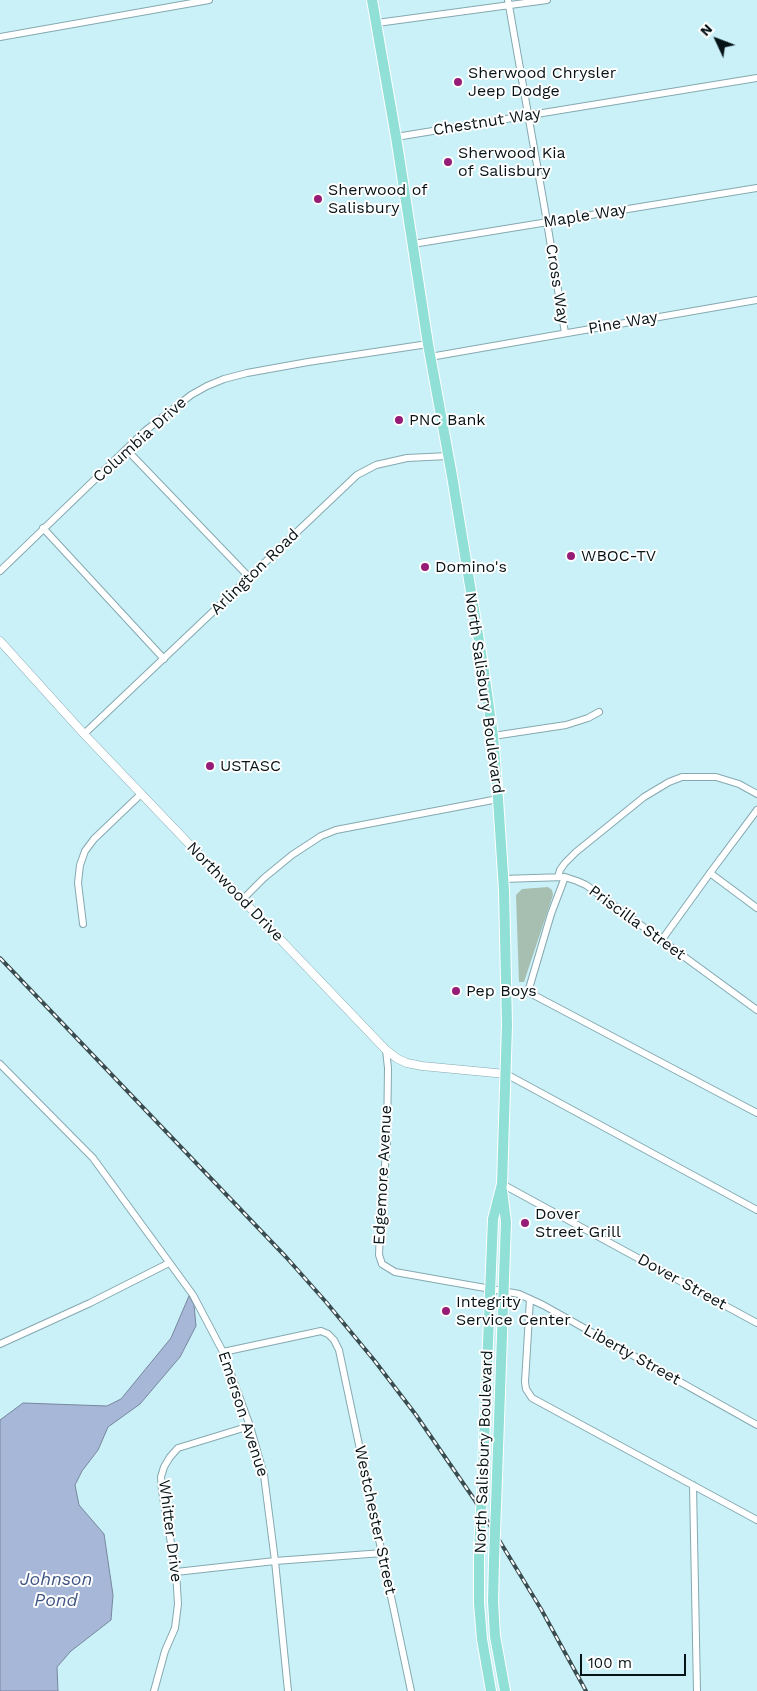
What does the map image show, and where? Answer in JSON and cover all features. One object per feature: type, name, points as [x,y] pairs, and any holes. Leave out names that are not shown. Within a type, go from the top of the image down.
[{"type":"main road","name":"North Salisbury Boulevard","points":[[372,0],[396,136],[430,357],[483,665],[493,736],[498,799],[507,1025],[502,1184],[506,1222],[493,1601],[495,1636],[504,1691]]},
{"type":"main road","name":"North Salisbury Boulevard","points":[[491,1691],[482,1639],[479,1603],[480,1551],[493,1219],[502,1184]]},
{"type":"street","points":[[0,37],[209,0]]},
{"type":"street","points":[[376,23],[508,3],[547,0]]},
{"type":"street","name":"Cross Way","points":[[508,3],[548,222],[565,332]]},
{"type":"street","name":"Chestnut Way","points":[[396,136],[757,78]]},
{"type":"street","name":"Maple Way","points":[[413,244],[757,188]]},
{"type":"street","name":"Pine Way","points":[[430,357],[757,300]]},
{"type":"street","name":"Columbia Drive","points":[[0,571],[145,431],[175,407],[207,386],[224,379],[308,362],[428,344]]},
{"type":"street","points":[[127,450],[249,578]]},
{"type":"street","name":"Arlington Road","points":[[84,734],[358,475],[376,465],[407,458],[448,456]]},
{"type":"street","points":[[43,528],[164,659]]},
{"type":"street","name":"Northwood Drive","points":[[0,641],[140,794],[386,1050],[398,1059],[422,1066],[506,1074]]},
{"type":"street","points":[[493,736],[566,725],[588,718],[599,712]]},
{"type":"street","points":[[757,794],[739,784],[716,777],[688,777],[668,782],[644,797],[576,852],[560,870],[562,877],[528,992],[757,1113]]},
{"type":"street","points":[[84,924],[78,884],[80,865],[85,851],[94,839],[140,794]]},
{"type":"street","points":[[243,900],[264,878],[292,855],[321,836],[336,830],[498,799]]},
{"type":"street","points":[[662,941],[757,810]]},
{"type":"street","points":[[710,873],[757,908]]},
{"type":"street","name":"Priscilla Street","points":[[502,879],[562,877],[586,885],[757,1010]]},
{"type":"street","name":"Edgemore Avenue","points":[[386,1050],[388,1068],[387,1142],[379,1255],[382,1264],[394,1272],[504,1290]]},
{"type":"street","name":"Emerson Avenue","points":[[0,1064],[93,1158],[193,1295],[224,1352],[250,1426],[264,1475],[288,1691]]},
{"type":"street","points":[[506,1074],[757,1210]]},
{"type":"street","name":"Dover Street","points":[[502,1184],[757,1323]]},
{"type":"street","points":[[0,1344],[169,1263]]},
{"type":"street","name":"Liberty Street","points":[[504,1290],[530,1299],[757,1425]]},
{"type":"street","points":[[530,1299],[525,1382],[526,1389],[532,1398],[757,1520]]},
{"type":"street","name":"Westchester Street","points":[[224,1352],[321,1331],[328,1334],[334,1340],[339,1350],[411,1691]]},
{"type":"street","name":"Whitter Drive","points":[[154,1691],[165,1651],[177,1618],[176,1572],[162,1491],[161,1477],[164,1467],[178,1448],[250,1426]]},
{"type":"street","points":[[693,1485],[696,1691]]},
{"type":"street","points":[[176,1572],[275,1561],[383,1553]]},
{"type":"green space","points":[[548,887],[552,890],[553,895],[524,982],[519,982],[516,895],[522,889]]},
{"type":"water","name":"Johnson Pond","points":[[189,1296],[194,1305],[196,1326],[180,1357],[140,1404],[108,1427],[98,1450],[82,1471],[75,1485],[79,1505],[104,1534],[113,1595],[111,1620],[71,1651],[57,1667],[58,1691],[0,1691],[0,1420],[23,1403],[107,1406],[121,1399],[171,1338]]},
{"type":"railway","points":[[0,958],[286,1257],[374,1360],[416,1415],[474,1499],[541,1609],[586,1691]]},
{"type":"place","name":"Sherwood Chrysler Jeep Dodge","points":[[458,82]]},
{"type":"place","name":"Sherwood Kia of Salisbury","points":[[448,162]]},
{"type":"place","name":"Sherwood of Salisbury","points":[[318,199]]},
{"type":"place","name":"PNC Bank","points":[[399,420]]},
{"type":"place","name":"WBOC-TV","points":[[571,556]]},
{"type":"place","name":"Domino's","points":[[425,567]]},
{"type":"place","name":"USTASC","points":[[210,766]]},
{"type":"place","name":"Pep Boys","points":[[456,991]]},
{"type":"place","name":"Dover Street Grill","points":[[525,1223]]},
{"type":"place","name":"Integrity Service Center","points":[[446,1311]]}]
